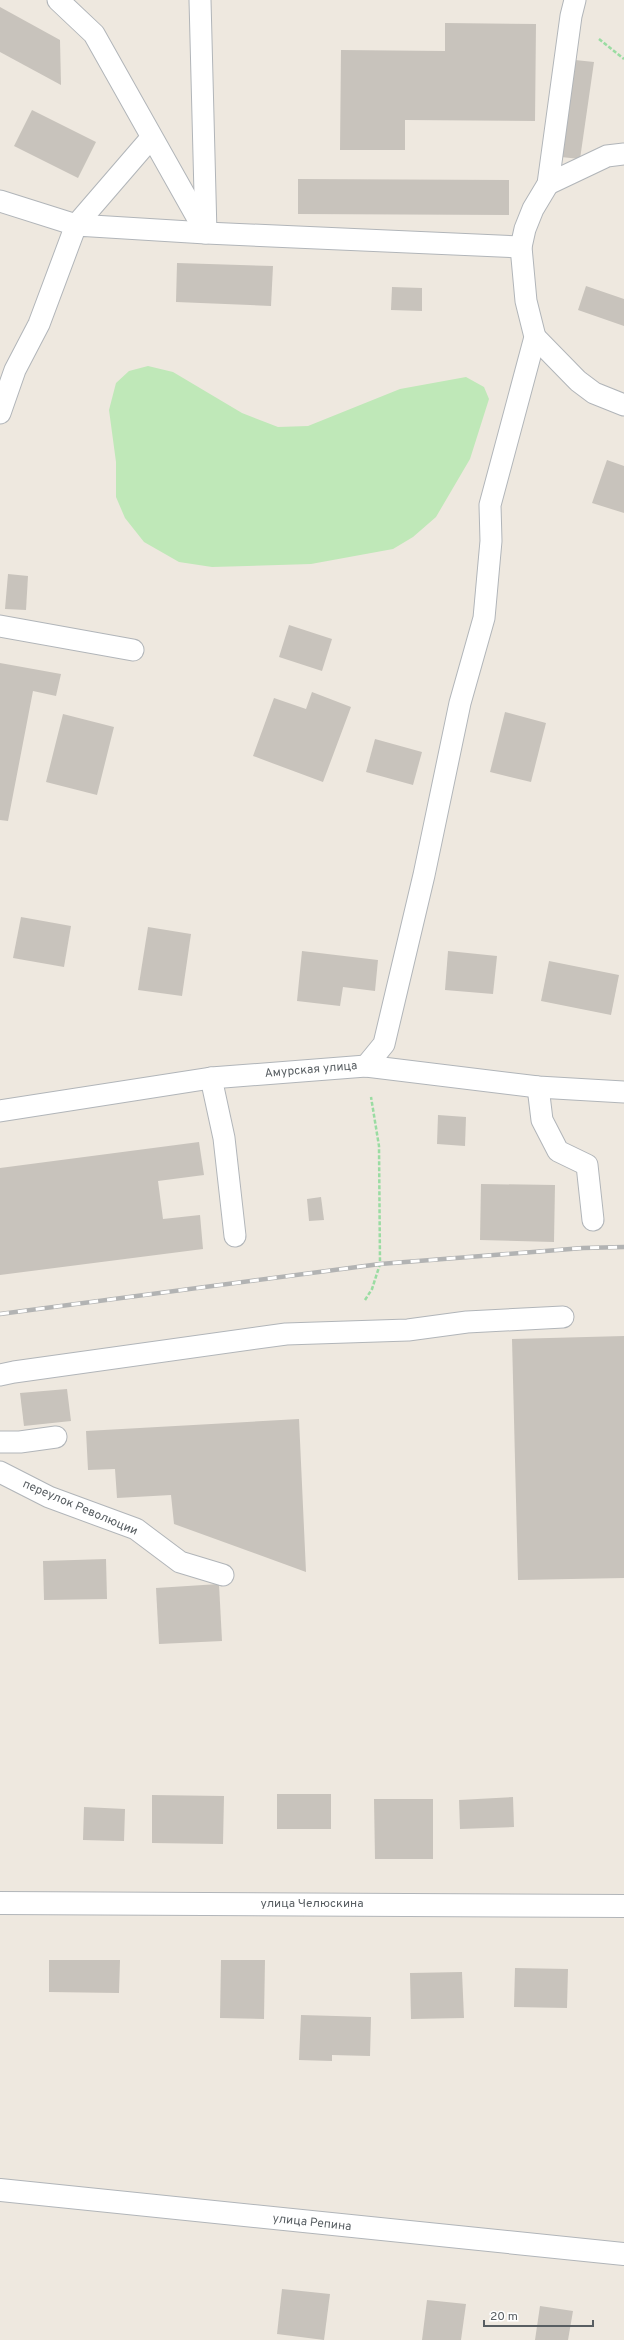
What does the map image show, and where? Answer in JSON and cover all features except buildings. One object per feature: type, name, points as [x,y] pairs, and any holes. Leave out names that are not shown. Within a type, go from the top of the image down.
[{"type":"street","name":"улица Челюскина","points":[[0,1903],[624,1906]]},
{"type":"street","name":"улица Репина","points":[[0,2190],[624,2254]]},
{"type":"lane","points":[[58,0],[94,34],[151,138],[206,233]]},
{"type":"lane","points":[[200,0],[206,233]]},
{"type":"lane","points":[[366,1066],[384,1044],[424,875],[460,703],[484,618],[491,541],[490,505],[535,337],[526,301],[521,247],[525,229],[533,209],[548,184],[571,16],[575,0]]},
{"type":"lane","points":[[0,412],[5,375],[39,324],[76,225],[151,138]]},
{"type":"lane","points":[[548,184],[607,156],[624,154]]},
{"type":"lane","points":[[0,201],[76,225],[206,233],[521,247]]},
{"type":"lane","points":[[535,337],[578,382],[594,394],[624,405]]},
{"type":"lane","points":[[0,626],[132,650]]},
{"type":"lane","name":"Амурская улица","points":[[0,1111],[211,1078],[366,1066],[538,1087],[624,1092]]},
{"type":"lane","points":[[211,1078],[224,1138],[235,1236]]},
{"type":"lane","points":[[538,1087],[542,1120],[558,1151],[587,1165],[593,1220]]},
{"type":"lane","points":[[0,1375],[286,1334],[408,1330],[467,1322],[563,1317]]},
{"type":"lane","points":[[0,1442],[20,1442],[56,1437]]},
{"type":"lane","name":"переулок Революции","points":[[0,1472],[49,1497],[136,1529],[180,1562],[223,1575]]},
{"type":"path","points":[[347,1332],[372,1289],[380,1264],[379,1146],[366,1066]]},
{"type":"green space","points":[[148,366],[173,372],[242,413],[278,427],[308,426],[400,389],[466,377],[484,387],[489,399],[470,459],[436,517],[413,537],[393,549],[311,564],[212,567],[179,562],[144,542],[125,518],[116,497],[116,462],[109,410],[116,383],[129,371]]},
{"type":"railway","points":[[0,1314],[380,1264],[583,1248],[624,1247]]}]
